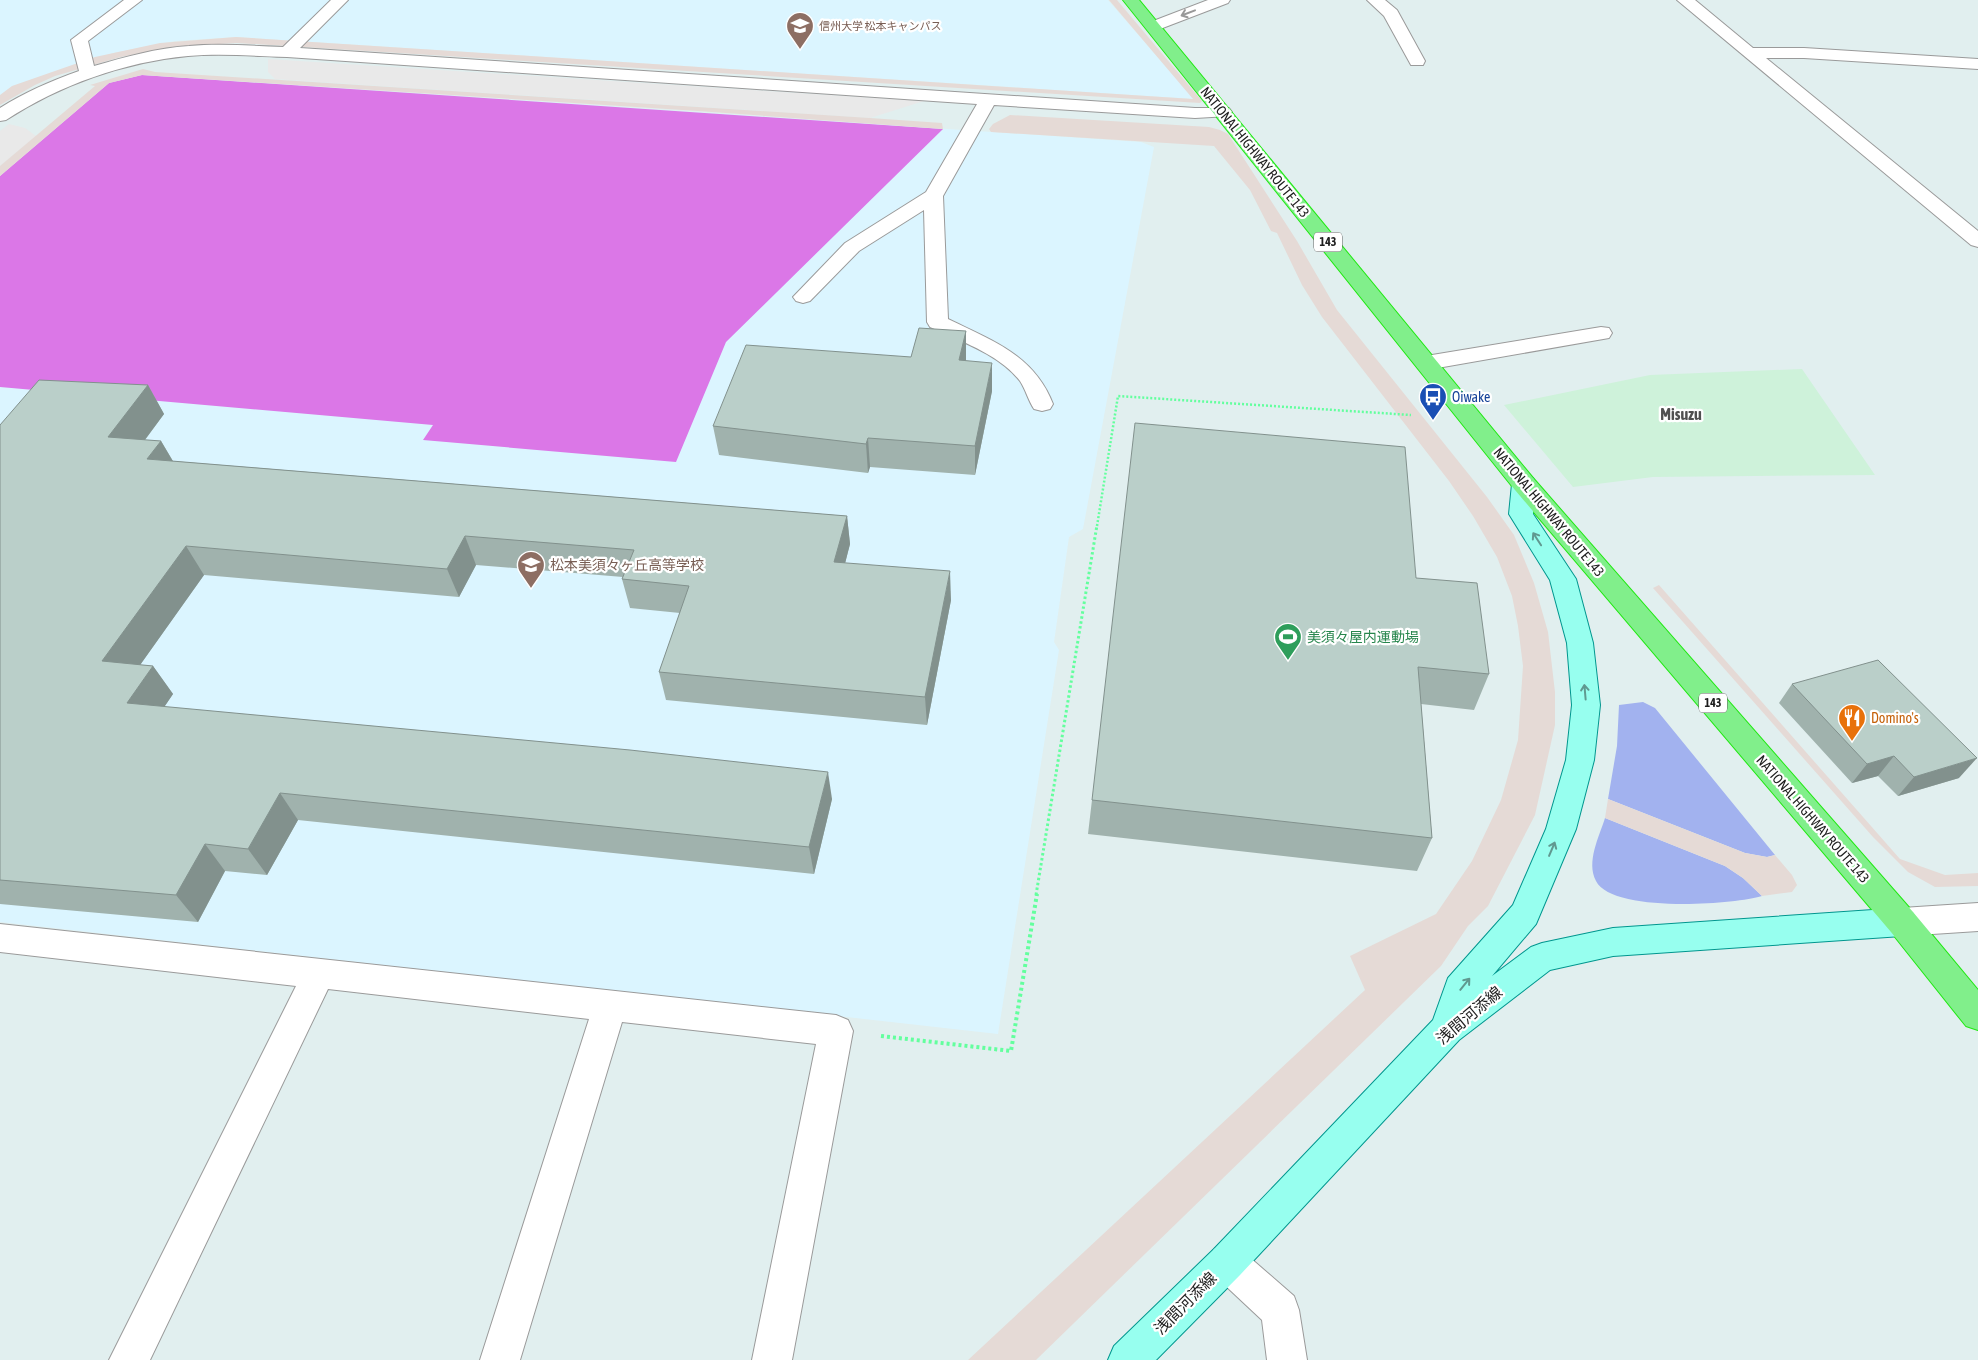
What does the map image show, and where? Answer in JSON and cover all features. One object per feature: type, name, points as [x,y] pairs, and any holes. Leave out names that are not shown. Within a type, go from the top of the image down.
[{"type":"highway","name":"NATIONAL HIGHWAY ROUTE 143","points":[[1132,0],[1524,484],[1902,922],[1978,1015]]},
{"type":"main road","points":[[1448,1029],[1460,989],[1525,914],[1561,829],[1580,760],[1586,705],[1580,643],[1563,579],[1521,514],[1524,484]]},
{"type":"main road","name":"浅間河添線","points":[[1128,1360],[1227,1262],[1448,1029],[1542,957],[1613,942],[1902,922]]},
{"type":"street","points":[[88,73],[78,40],[134,0]]},
{"type":"street","points":[[287,52],[340,0]]},
{"type":"street","points":[[1154,26],[1222,0]]},
{"type":"street","points":[[1375,0],[1391,13],[1417,62]]},
{"type":"street","points":[[1685,0],[1978,240]]},
{"type":"street","points":[[0,116],[13,106],[88,73],[187,51],[287,52],[1195,113],[1223,112]]},
{"type":"street","points":[[1749,53],[1804,53],[1978,64]]},
{"type":"street","points":[[803,297],[852,248],[933,196],[988,99]]},
{"type":"street","points":[[933,196],[938,322],[1014,361],[1039,390],[1042,404]]},
{"type":"street","points":[[1426,363],[1601,334]]},
{"type":"street","points":[[1902,922],[1978,917]]},
{"type":"street","points":[[0,938],[836,1031],[772,1360]]},
{"type":"street","points":[[128,1360],[319,974]]},
{"type":"street","points":[[500,1360],[610,1006]]},
{"type":"street","points":[[1227,1262],[1280,1310],[1287,1360]]},
{"type":"path","points":[[836,1031],[1011,1050],[1118,396],[1411,415]]},
{"type":"shaded area","name":"信州大学 松本キャンパス","points":[[0,0],[1108,0],[1194,99],[236,37],[175,41],[113,53],[0,95]]},
{"type":"shaded area","points":[[1109,0],[1117,0],[1202,101],[1200,103],[237,43],[172,47],[121,57],[55,76],[0,105],[0,95],[12,86],[95,57],[160,43],[236,37],[1193,99]]},
{"type":"shaded area","points":[[268,59],[924,101],[870,118],[275,79],[268,72]]},
{"type":"shaded area","points":[[143,69],[155,72],[942,123],[943,129],[142,75],[109,83],[0,176],[0,166],[95,86],[90,85]]},
{"type":"shaded area","name":"松本美須々ヶ丘高等学校","points":[[142,75],[1141,142],[1154,147],[1083,529],[1069,537],[1054,642],[1059,650],[998,1034],[0,922],[0,176]]},
{"type":"shaded area","points":[[142,75],[943,129],[726,342],[676,462],[423,440],[433,425],[0,387],[0,176],[109,83]]},
{"type":"shaded area","points":[[1010,115],[1209,127],[1228,134],[1297,241],[1337,310],[1487,497],[1514,535],[1534,583],[1548,632],[1555,692],[1555,725],[1535,815],[1488,906],[1468,926],[1441,966],[1036,1360],[968,1360],[1365,990],[1350,956],[1436,914],[1472,861],[1501,800],[1518,740],[1523,666],[1512,596],[1497,557],[1473,516],[1449,481],[1322,317],[1302,285],[1277,233],[1271,231],[1250,190],[1214,146],[991,132],[989,129],[993,124]]},
{"type":"shaded area","points":[[9,124],[25,128],[36,136],[0,166],[0,131]]},
{"type":"shaded area","points":[[1802,369],[1875,475],[1653,477],[1573,487],[1504,405],[1650,375]]},
{"type":"shaded area","points":[[1659,585],[1900,859],[1945,875],[1978,873],[1978,886],[1935,887],[1908,872],[1873,837],[1653,588]]},
{"type":"shaded area","points":[[1643,702],[1655,708],[1775,855],[1767,857],[1745,853],[1608,799],[1617,746],[1619,705]]},
{"type":"shaded area","points":[[1608,799],[1745,853],[1767,857],[1775,855],[1792,875],[1797,885],[1792,892],[1762,896],[1743,878],[1725,866],[1605,818]]},
{"type":"shaded area","points":[[1605,818],[1725,866],[1743,878],[1762,896],[1726,902],[1674,904],[1624,898],[1606,891],[1596,881],[1592,866],[1594,850]]},
{"type":"building","points":[[919,328],[966,331],[959,360],[992,363],[975,446],[868,438],[866,444],[713,426],[746,345],[911,357]]},
{"type":"building","points":[[39,380],[148,385],[108,437],[161,441],[147,459],[847,516],[834,562],[950,571],[925,697],[659,672],[689,586],[622,579],[634,550],[465,536],[447,569],[186,546],[102,661],[153,666],[127,703],[630,750],[828,772],[809,847],[280,793],[248,849],[205,844],[176,895],[0,880],[0,425]]},
{"type":"building","name":"美須々屋内運動場","points":[[1135,423],[1405,447],[1416,578],[1477,583],[1489,674],[1418,667],[1432,838],[1092,800]]},
{"type":"building","points":[[1878,660],[1977,758],[1914,777],[1894,756],[1867,764],[1792,684]]},
{"type":"place","name":"信州大学 松本キャンパス","points":[[800,50]]},
{"type":"place","name":"Oiwake","points":[[1433,421]]},
{"type":"place","name":"松本美須々ヶ丘高等学校","points":[[531,589]]},
{"type":"place","name":"美須々屋内運動場","points":[[1288,661]]},
{"type":"place","name":"Domino's","points":[[1852,742]]},
{"type":"district","name":"Misuzu","points":[[1681,414]]}]
